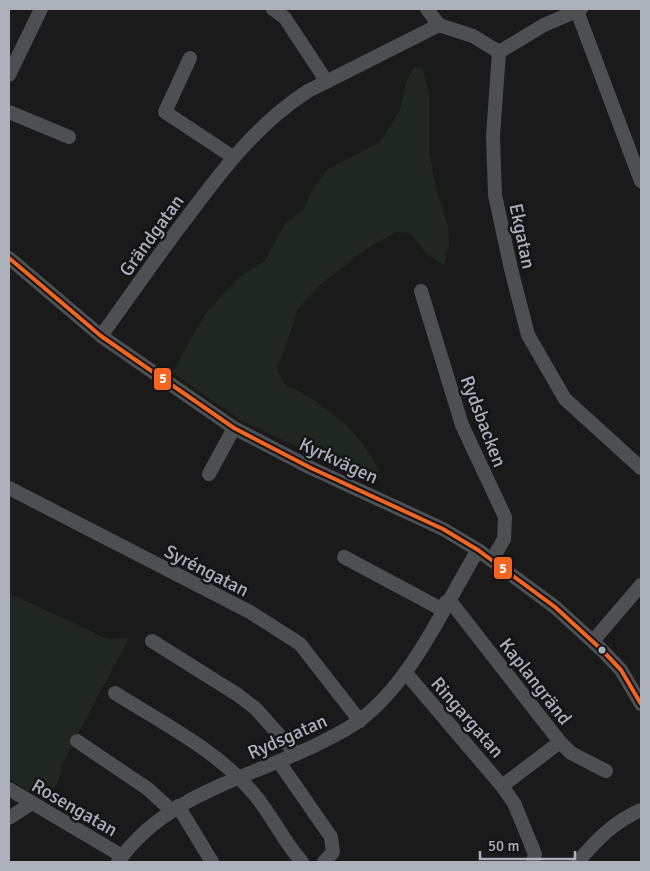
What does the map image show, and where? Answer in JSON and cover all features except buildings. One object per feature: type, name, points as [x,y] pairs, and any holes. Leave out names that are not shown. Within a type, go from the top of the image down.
[{"type":"street","points":[[9,75],[41,9]]},
{"type":"street","points":[[273,9],[285,18],[327,82]]},
{"type":"street","points":[[427,9],[439,25],[473,36],[499,52],[544,25],[579,10],[641,181]]},
{"type":"street","name":"Grändgatan","points":[[101,336],[233,157],[265,124],[288,104],[439,25]]},
{"type":"street","name":"Ekgatan","points":[[499,52],[493,136],[495,195],[510,269],[528,335],[565,399],[641,468]]},
{"type":"street","points":[[190,58],[165,112],[233,157]]},
{"type":"street","points":[[9,112],[69,137]]},
{"type":"street","name":"Kyrkvägen","points":[[9,258],[101,336],[234,428],[296,461],[443,529],[478,550],[555,607],[593,641],[621,670],[641,704]]},
{"type":"street","name":"Rydsbacken","points":[[421,292],[462,426],[505,517],[504,539],[492,560]]},
{"type":"street","points":[[208,474],[234,428]]},
{"type":"street","name":"Syréngatan","points":[[9,488],[250,612],[300,644],[360,721]]},
{"type":"street","name":"Rydsgatan","points":[[120,859],[149,828],[175,808],[238,778],[279,762],[360,721],[388,693],[405,672],[432,631],[478,550]]},
{"type":"street","points":[[344,557],[445,606]]},
{"type":"street","points":[[593,641],[641,585]]},
{"type":"street","name":"Kaplangränd","points":[[445,606],[454,606],[560,742],[571,753],[606,771]]},
{"type":"street","points":[[152,641],[238,694],[256,709],[296,754]]},
{"type":"street","name":"Ringargatan","points":[[405,672],[502,786],[514,803],[536,854],[534,861]]},
{"type":"street","points":[[115,694],[214,755],[254,794],[285,842],[302,862]]},
{"type":"street","points":[[77,741],[175,808],[212,862]]},
{"type":"street","name":"Ringargatan","points":[[502,786],[560,742]]},
{"type":"street","points":[[279,762],[331,837],[333,852],[324,862]]},
{"type":"street","name":"Rosengatan","points":[[9,789],[120,859]]},
{"type":"street","points":[[9,818],[32,803]]},
{"type":"street","points":[[578,862],[602,834],[623,818],[641,810]]},
{"type":"shaded area","points":[[414,67],[423,69],[429,95],[429,149],[436,188],[448,226],[449,244],[444,265],[428,255],[410,233],[396,232],[363,251],[320,285],[298,309],[277,370],[284,384],[314,400],[355,434],[375,463],[381,478],[370,485],[302,449],[240,420],[172,372],[206,313],[239,277],[265,261],[285,224],[303,210],[313,188],[328,169],[380,142],[400,110],[406,83]]},
{"type":"shaded area","points":[[9,593],[107,639],[129,638],[65,758],[56,786],[45,801],[9,779]]},
{"type":"transit line","name":"5","points":[[9,258],[101,336],[234,428],[311,468],[443,529],[478,550],[555,607],[602,650],[621,670],[641,704]]}]
